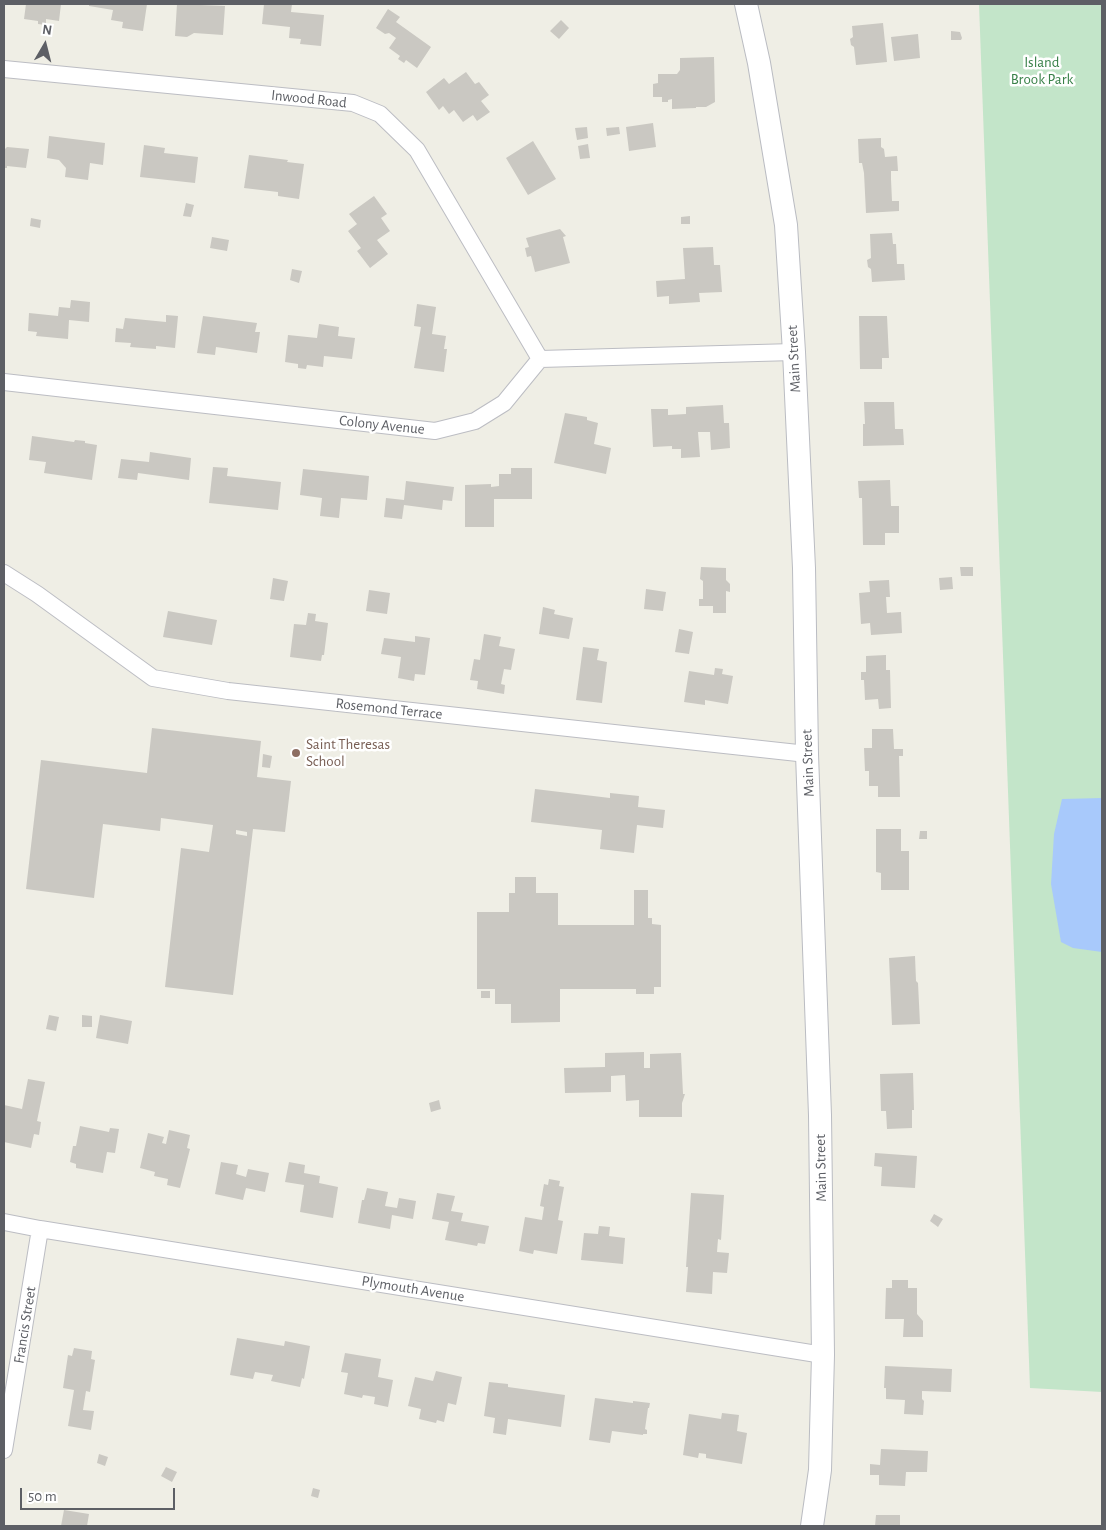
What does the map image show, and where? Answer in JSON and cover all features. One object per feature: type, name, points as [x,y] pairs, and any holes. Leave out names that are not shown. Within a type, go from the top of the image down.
[{"type":"main road","name":"Main Street","points":[[746,4],[759,63],[786,225],[804,568],[807,754],[820,1115],[823,1355],[820,1470],[812,1526]]},
{"type":"street","name":"Inwood Road","points":[[4,68],[353,103],[380,114],[417,150],[540,359]]},
{"type":"street","points":[[540,359],[794,352]]},
{"type":"street","name":"Colony Avenue","points":[[4,382],[436,431],[475,421],[504,403],[540,359]]},
{"type":"street","name":"Rosemond Terrace","points":[[4,573],[37,594],[153,678],[228,692],[807,754]]},
{"type":"street","name":"Plymouth Avenue","points":[[4,1222],[823,1355]]},
{"type":"street","name":"Francis Street","points":[[4,1450],[40,1229]]},
{"type":"green space","name":"Island Brook Park","points":[[979,4],[1102,4],[1102,1392],[1030,1388]]},
{"type":"water","points":[[1102,798],[1102,952],[1073,948],[1061,942],[1051,884],[1054,834],[1062,799]]},
{"type":"building","points":[[26,4],[61,4],[59,21],[46,19],[46,25],[38,24],[38,21],[24,19]]},
{"type":"building","points":[[89,4],[147,4],[143,31],[122,28],[123,22],[111,20],[113,10],[89,6]]},
{"type":"building","points":[[177,4],[225,6],[223,35],[194,33],[187,37],[175,36]]},
{"type":"building","points":[[264,4],[292,4],[291,12],[324,15],[321,46],[300,44],[301,39],[289,38],[290,27],[262,24]]},
{"type":"building","points":[[388,9],[400,17],[396,22],[431,47],[417,68],[406,60],[404,63],[398,59],[400,56],[389,48],[396,38],[376,28]]},
{"type":"building","points":[[561,20],[569,28],[559,39],[550,31]]},
{"type":"building","points":[[883,23],[887,62],[856,65],[854,47],[851,45],[850,39],[853,37],[852,26]]},
{"type":"building","points":[[951,31],[960,32],[961,40],[951,40]]},
{"type":"building","points":[[918,34],[920,58],[894,61],[891,37]]},
{"type":"building","points":[[714,57],[715,102],[706,107],[672,109],[672,99],[668,100],[668,102],[662,102],[662,97],[653,97],[653,84],[658,83],[658,74],[677,74],[680,70],[680,58]]},
{"type":"building","points":[[466,72],[475,84],[479,82],[489,95],[481,101],[490,112],[477,121],[473,115],[463,122],[454,110],[449,114],[443,106],[439,110],[426,92],[444,78],[449,84]]},
{"type":"building","points":[[653,123],[656,147],[629,151],[626,127]]},
{"type":"building","points":[[587,127],[588,138],[577,140],[575,128]]},
{"type":"building","points":[[619,127],[620,134],[607,136],[606,128]]},
{"type":"building","points":[[49,136],[105,143],[103,165],[90,163],[88,180],[65,177],[66,168],[59,160],[47,158]]},
{"type":"building","points":[[881,138],[881,147],[884,149],[885,157],[897,156],[898,171],[891,171],[891,179],[892,201],[899,201],[899,211],[866,213],[864,173],[862,163],[859,163],[858,139]]},
{"type":"building","points":[[533,141],[556,179],[528,195],[506,158]]},
{"type":"building","points":[[588,144],[590,158],[580,159],[578,146]]},
{"type":"building","points":[[144,145],[165,148],[164,153],[198,157],[195,183],[140,177]]},
{"type":"building","points":[[7,147],[29,149],[26,168],[7,166],[7,168],[4,168],[4,150]]},
{"type":"building","points":[[249,155],[304,164],[299,199],[278,196],[278,192],[244,188]]},
{"type":"building","points":[[374,196],[387,214],[381,218],[390,231],[377,240],[388,254],[370,268],[357,251],[361,248],[348,231],[357,224],[349,214]]},
{"type":"building","points":[[186,203],[194,205],[191,217],[183,216]]},
{"type":"building","points":[[690,216],[690,224],[681,224],[681,217]]},
{"type":"building","points":[[31,218],[41,220],[40,228],[30,226]]},
{"type":"building","points":[[560,229],[566,236],[563,237],[570,263],[535,272],[531,256],[527,257],[525,248],[529,247],[526,238]]},
{"type":"building","points":[[892,233],[893,244],[896,244],[897,264],[904,264],[905,280],[872,282],[871,269],[868,267],[867,260],[871,258],[870,234]]},
{"type":"building","points":[[212,237],[229,240],[227,251],[210,248]]},
{"type":"building","points":[[713,247],[714,265],[720,265],[722,292],[699,293],[700,302],[669,304],[669,296],[657,297],[656,281],[685,279],[683,248]]},
{"type":"building","points":[[292,269],[302,271],[299,283],[290,280]]},
{"type":"building","points":[[71,300],[90,302],[89,322],[69,320],[68,339],[36,336],[37,332],[28,331],[29,313],[58,316],[59,307],[70,308]]},
{"type":"building","points":[[417,304],[436,307],[432,334],[446,336],[444,349],[447,349],[444,372],[414,368],[421,327],[414,326]]},
{"type":"building","points":[[166,315],[178,316],[175,348],[156,346],[156,349],[130,347],[131,343],[115,342],[116,328],[123,329],[125,318],[166,322]]},
{"type":"building","points":[[203,316],[257,323],[255,332],[260,332],[257,353],[216,347],[215,355],[197,353]]},
{"type":"building","points":[[859,316],[887,316],[889,358],[882,358],[882,369],[860,369]]},
{"type":"building","points":[[319,324],[339,327],[338,336],[355,338],[352,359],[324,356],[323,367],[307,365],[306,369],[298,368],[298,364],[285,362],[288,335],[317,338]]},
{"type":"building","points":[[864,402],[894,402],[895,429],[903,429],[904,445],[863,446]]},
{"type":"building","points":[[723,405],[724,423],[729,423],[730,448],[711,450],[710,432],[698,432],[700,457],[681,458],[681,449],[672,449],[672,446],[653,447],[651,409],[668,409],[668,415],[686,414],[686,407]]},
{"type":"building","points":[[565,413],[587,417],[587,420],[598,423],[594,444],[611,448],[606,474],[554,463]]},
{"type":"building","points":[[32,436],[74,442],[75,440],[85,441],[85,443],[97,445],[92,480],[44,473],[46,462],[29,460]]},
{"type":"building","points":[[150,452],[191,458],[189,480],[138,473],[137,480],[118,478],[121,459],[149,462]]},
{"type":"building","points":[[213,467],[228,468],[227,476],[281,482],[278,510],[209,503]]},
{"type":"building","points":[[511,468],[532,468],[532,499],[494,499],[494,527],[465,527],[465,485],[491,484],[491,487],[499,486],[499,474],[511,474]]},
{"type":"building","points":[[303,469],[369,476],[367,500],[341,498],[339,518],[320,516],[322,498],[300,495]]},
{"type":"building","points":[[890,480],[891,506],[899,506],[899,533],[885,533],[885,545],[863,545],[862,498],[859,498],[858,481]]},
{"type":"building","points":[[406,481],[454,487],[452,501],[443,500],[442,510],[404,505],[402,519],[384,517],[386,498],[404,500]]},
{"type":"building","points":[[701,567],[726,568],[726,580],[730,584],[730,592],[726,591],[726,613],[713,613],[713,606],[699,606],[699,599],[703,599],[703,581],[700,579]]},
{"type":"building","points":[[960,567],[973,567],[973,576],[961,576]]},
{"type":"building","points":[[952,577],[953,589],[940,590],[939,578]]},
{"type":"building","points":[[273,578],[288,581],[284,601],[270,599]]},
{"type":"building","points":[[889,580],[890,597],[886,597],[887,613],[901,612],[902,633],[871,635],[870,623],[861,624],[859,593],[870,592],[869,581]]},
{"type":"building","points":[[646,589],[666,592],[663,611],[644,609]]},
{"type":"building","points":[[369,590],[390,593],[387,614],[366,611]]},
{"type":"building","points":[[543,607],[555,610],[554,614],[573,618],[569,639],[539,634]]},
{"type":"building","points":[[168,611],[217,620],[212,645],[163,637]]},
{"type":"building","points":[[308,613],[316,614],[315,621],[328,623],[324,655],[322,655],[321,661],[290,657],[294,624],[306,625]]},
{"type":"building","points":[[679,629],[693,632],[689,654],[675,652]]},
{"type":"building","points":[[484,634],[501,637],[499,646],[515,649],[511,670],[504,669],[501,684],[505,685],[504,694],[477,689],[478,681],[470,680],[474,659],[480,660]]},
{"type":"building","points":[[415,636],[430,638],[425,675],[415,674],[414,681],[398,678],[401,657],[381,654],[384,638],[415,642]]},
{"type":"building","points":[[583,647],[599,649],[597,660],[607,662],[602,703],[576,700]]},
{"type":"building","points":[[886,655],[886,670],[890,670],[891,708],[879,709],[878,699],[865,700],[864,680],[861,680],[861,672],[866,672],[866,656]]},
{"type":"building","points":[[715,668],[723,669],[722,674],[733,676],[728,704],[705,700],[705,705],[684,702],[689,671],[714,675]]},
{"type":"building","points":[[152,728],[261,741],[257,777],[291,781],[285,832],[253,829],[233,995],[165,987],[181,848],[209,852],[213,825],[161,818],[160,831],[103,824],[94,898],[26,889],[41,760],[147,773]],"holes":[[[236,830],[247,832],[247,836],[236,834]]]},
{"type":"building","points":[[872,729],[893,729],[894,749],[903,749],[903,756],[899,756],[900,797],[878,797],[878,786],[869,786],[869,771],[865,771],[864,748],[872,748]]},
{"type":"building","points":[[263,754],[272,756],[270,768],[262,767]]},
{"type":"building","points":[[535,789],[610,798],[610,793],[639,796],[638,807],[665,810],[663,828],[637,825],[634,853],[600,849],[602,830],[531,822]]},
{"type":"building","points":[[876,829],[901,829],[901,851],[909,851],[909,890],[881,890],[881,873],[876,872]]},
{"type":"building","points":[[920,831],[927,831],[927,839],[919,839]]},
{"type":"building","points":[[515,877],[536,877],[536,893],[558,893],[558,925],[634,925],[634,890],[648,890],[648,918],[652,918],[652,924],[661,925],[661,987],[654,987],[654,994],[636,994],[636,989],[560,989],[560,1022],[511,1023],[511,1004],[495,1004],[495,989],[477,989],[477,912],[509,912],[509,893],[515,893]]},
{"type":"building","points":[[915,956],[920,1024],[892,1025],[889,958]]},
{"type":"building","points":[[481,991],[490,991],[490,998],[481,998]]},
{"type":"building","points":[[49,1015],[59,1017],[56,1031],[46,1029]]},
{"type":"building","points":[[82,1015],[92,1016],[92,1027],[82,1027]]},
{"type":"building","points":[[100,1015],[132,1021],[128,1044],[96,1038]]},
{"type":"building","points":[[644,1052],[644,1068],[650,1068],[650,1054],[681,1053],[683,1094],[685,1094],[682,1103],[682,1117],[639,1117],[639,1100],[626,1101],[625,1075],[611,1076],[611,1092],[565,1093],[564,1068],[605,1067],[605,1053]]},
{"type":"building","points":[[913,1073],[914,1110],[912,1110],[912,1128],[887,1129],[886,1111],[881,1111],[880,1074]]},
{"type":"building","points":[[28,1079],[45,1082],[37,1121],[41,1122],[39,1135],[34,1134],[31,1148],[4,1142],[4,1105],[22,1109]]},
{"type":"building","points":[[439,1100],[441,1109],[431,1112],[429,1103]]},
{"type":"building","points":[[80,1126],[109,1132],[110,1128],[119,1129],[115,1153],[107,1152],[103,1173],[76,1168],[76,1164],[70,1162]]},
{"type":"building","points":[[169,1130],[190,1135],[187,1148],[190,1149],[180,1188],[167,1185],[168,1179],[154,1176],[155,1172],[140,1168],[148,1133],[164,1137],[162,1143],[166,1144]]},
{"type":"building","points":[[875,1153],[917,1156],[915,1188],[881,1186],[882,1167],[874,1166]]},
{"type":"building","points":[[221,1162],[238,1165],[236,1174],[246,1177],[248,1169],[269,1173],[265,1192],[246,1188],[243,1200],[215,1194]]},
{"type":"building","points":[[289,1162],[305,1165],[304,1173],[320,1176],[319,1183],[338,1187],[333,1218],[300,1212],[304,1185],[285,1182]]},
{"type":"building","points":[[549,1179],[560,1181],[559,1186],[564,1187],[558,1220],[563,1221],[557,1254],[534,1250],[533,1254],[519,1251],[525,1217],[542,1220],[544,1207],[540,1206],[544,1184],[548,1185]]},
{"type":"building","points":[[367,1188],[388,1192],[385,1206],[397,1208],[399,1198],[416,1201],[413,1219],[392,1215],[390,1229],[358,1223],[362,1200],[364,1200]]},
{"type":"building","points":[[437,1193],[455,1196],[451,1211],[463,1213],[461,1221],[489,1226],[485,1244],[478,1243],[477,1246],[445,1240],[449,1222],[432,1219]]},
{"type":"building","points":[[691,1193],[724,1195],[721,1240],[718,1239],[717,1252],[729,1253],[727,1273],[713,1272],[712,1294],[686,1292]]},
{"type":"building","points":[[934,1214],[943,1219],[938,1227],[930,1221]]},
{"type":"building","points":[[599,1226],[610,1227],[609,1236],[625,1238],[623,1264],[581,1260],[584,1233],[598,1234]]},
{"type":"building","points":[[892,1280],[908,1280],[908,1288],[917,1288],[917,1314],[923,1321],[923,1337],[903,1337],[904,1319],[885,1319],[886,1288],[892,1288]]},
{"type":"building","points":[[237,1338],[284,1346],[285,1341],[310,1346],[304,1379],[302,1378],[300,1387],[271,1381],[273,1375],[255,1372],[253,1379],[230,1375]]},
{"type":"building","points":[[74,1348],[92,1351],[91,1359],[95,1360],[90,1392],[86,1391],[83,1410],[94,1411],[91,1430],[68,1426],[74,1390],[63,1388],[68,1355],[72,1356]]},
{"type":"building","points":[[345,1353],[381,1359],[378,1377],[393,1380],[388,1407],[374,1404],[375,1397],[363,1395],[362,1398],[344,1394],[348,1373],[341,1372]]},
{"type":"building","points":[[885,1366],[952,1369],[951,1392],[922,1391],[922,1399],[924,1401],[923,1415],[904,1414],[905,1400],[886,1399],[886,1388],[884,1388]]},
{"type":"building","points":[[436,1371],[462,1377],[456,1405],[448,1403],[444,1422],[437,1420],[436,1423],[419,1419],[421,1409],[408,1406],[415,1377],[433,1381]]},
{"type":"building","points":[[489,1382],[508,1384],[508,1387],[565,1395],[561,1427],[508,1419],[506,1435],[493,1433],[495,1418],[484,1416]]},
{"type":"building","points":[[595,1398],[633,1403],[633,1401],[650,1403],[645,1429],[647,1434],[612,1431],[610,1443],[589,1440]]},
{"type":"building","points":[[722,1413],[739,1415],[737,1431],[747,1433],[742,1464],[706,1458],[706,1454],[699,1453],[698,1458],[683,1455],[689,1414],[721,1419]]},
{"type":"building","points":[[881,1449],[928,1451],[927,1472],[906,1472],[905,1486],[879,1485],[879,1475],[870,1475],[870,1464],[880,1465]]},
{"type":"building","points":[[99,1454],[108,1457],[105,1466],[97,1463]]},
{"type":"building","points":[[166,1467],[177,1472],[172,1482],[161,1476]]},
{"type":"building","points":[[313,1488],[320,1490],[318,1498],[311,1496]]},
{"type":"building","points":[[64,1510],[89,1514],[87,1526],[61,1526]]},
{"type":"building","points":[[876,1515],[900,1515],[900,1526],[875,1526]]},
{"type":"place","name":"Saint Theresas School","points":[[296,753]]}]
